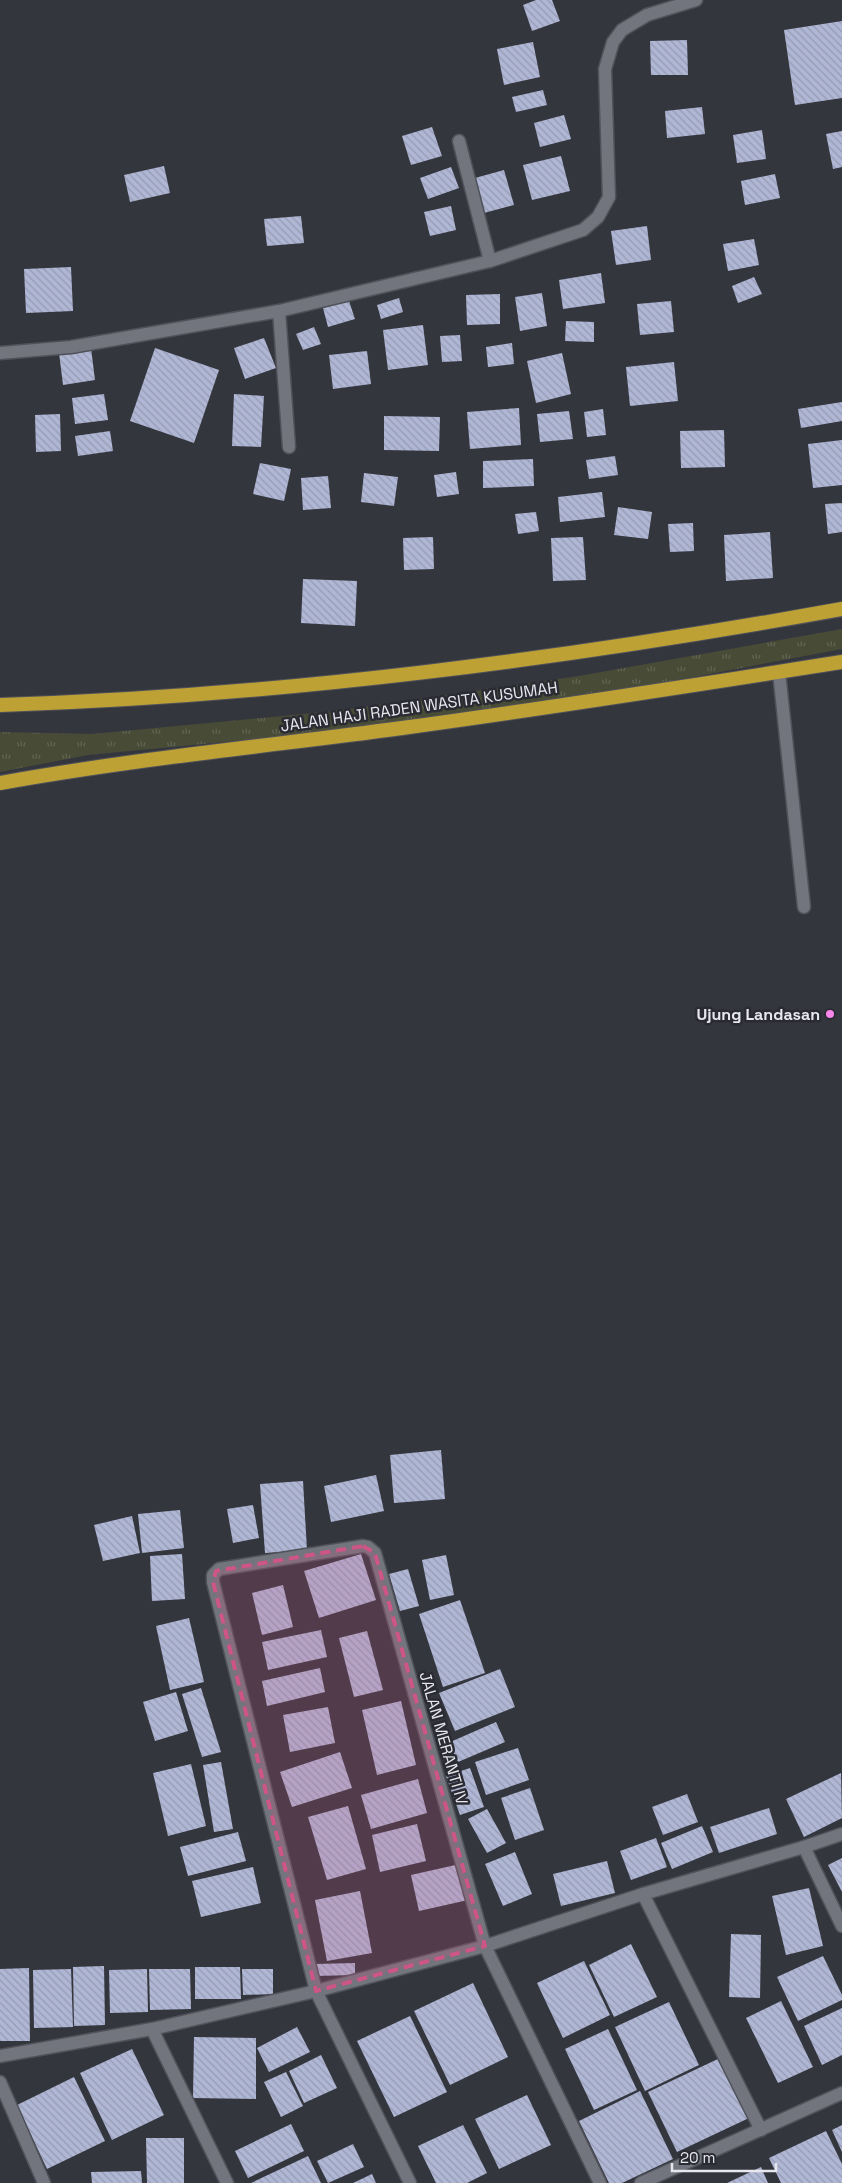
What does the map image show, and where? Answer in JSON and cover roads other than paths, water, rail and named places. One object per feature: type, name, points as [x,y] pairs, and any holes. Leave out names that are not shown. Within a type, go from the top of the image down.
[{"type":"highway","name":"JALAN HAJI RADEN WASITA KUSUMAH","points":[[0,705],[108,701],[422,674],[724,630],[842,609]]},
{"type":"highway","name":"JALAN HAJI RADEN WASITA KUSUMAH","points":[[0,783],[185,755],[402,728],[842,662]]},
{"type":"street","points":[[0,353],[72,347],[278,310],[490,261],[583,230],[598,218],[609,197],[604,69],[613,42],[622,30],[647,14],[696,0]]},
{"type":"street","points":[[459,141],[490,261]]},
{"type":"street","points":[[278,310],[289,447]]},
{"type":"street","points":[[779,672],[804,907]]},
{"type":"street","name":"JALAN MERANTI IV","points":[[316,1991],[213,1579],[216,1570],[224,1568],[363,1546],[368,1547],[375,1553],[485,1946],[600,2183]]},
{"type":"street","points":[[0,2056],[152,2029],[316,1991],[485,1946],[644,1894],[842,1834]]},
{"type":"street","points":[[804,1847],[842,1926]]},
{"type":"street","points":[[644,1894],[761,2130]]},
{"type":"street","points":[[316,1991],[410,2183]]},
{"type":"street","points":[[152,2029],[227,2183]]},
{"type":"street","points":[[0,2082],[44,2183]]},
{"type":"street","points":[[641,2183],[842,2093]]},
{"type":"place","name":"Ujung Landasan","points":[[830,1014]]}]
